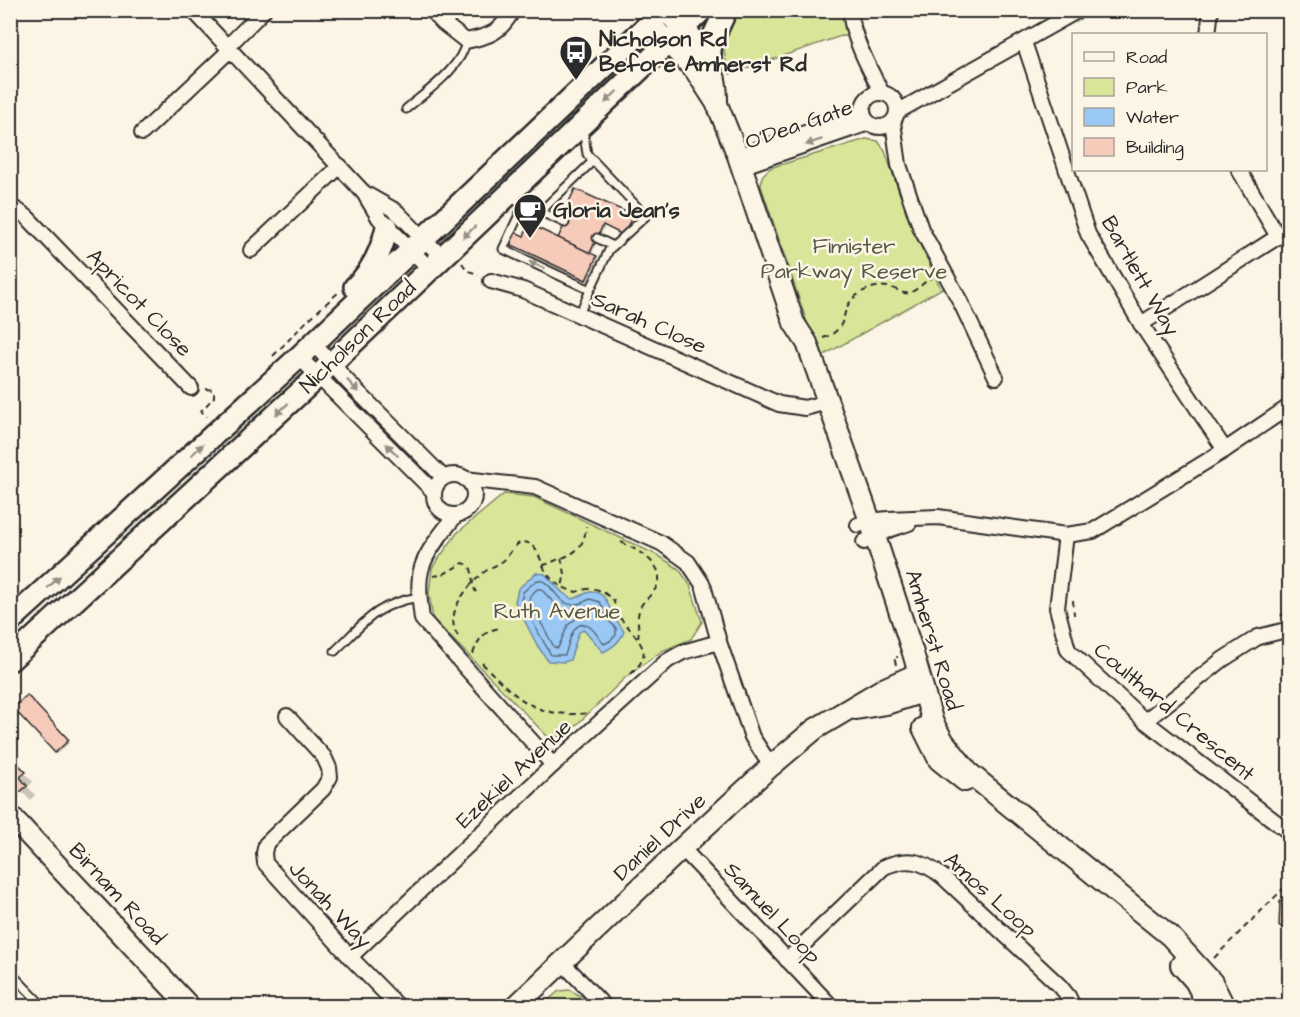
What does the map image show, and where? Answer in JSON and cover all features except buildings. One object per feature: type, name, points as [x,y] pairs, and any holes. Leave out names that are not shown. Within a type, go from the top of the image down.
[{"type":"main road","name":"Nicholson Road","points":[[10,660],[325,369],[515,200],[582,125],[702,10]]},
{"type":"main road","points":[[710,61],[710,44],[726,10]]},
{"type":"main road","name":"Nicholson Road","points":[[10,621],[306,350],[660,15]]},
{"type":"main road","name":"Amherst Road","points":[[660,15],[675,35],[717,104],[740,161],[794,323],[795,345],[821,404],[867,531],[903,656],[933,723],[944,742],[968,772],[1170,936],[1212,982],[1224,1006]]},
{"type":"main road","name":"Amherst Road","points":[[675,35],[703,49],[718,82],[717,104]]},
{"type":"main road","points":[[306,350],[320,317],[368,276],[387,227]]},
{"type":"main road","points":[[10,672],[132,559],[141,540]]},
{"type":"main road","name":"Amherst Road","points":[[915,685],[923,729],[939,760],[1132,914],[1195,981],[1208,1006]]},
{"type":"main road","name":"Daniel Drive","points":[[516,1006],[682,848],[815,729],[844,711],[915,685]]},
{"type":"main road","name":"Birnam Road","points":[[10,815],[189,1006]]},
{"type":"street","points":[[193,10],[364,192],[387,227],[444,262]]},
{"type":"street","points":[[142,133],[229,48],[264,10]]},
{"type":"street","points":[[431,10],[466,41],[486,37],[504,26],[513,10]]},
{"type":"street","points":[[851,10],[850,16],[867,63],[887,105],[899,165],[921,229],[996,377]]},
{"type":"street","name":"O'Dea Gate","points":[[740,161],[870,121],[886,126],[887,105],[937,89],[1079,10]]},
{"type":"street","points":[[1208,33],[1211,10]]},
{"type":"street","name":"Bartlett Way","points":[[1024,42],[1088,234],[1141,324],[1225,450]]},
{"type":"street","points":[[887,105],[863,107],[899,165]]},
{"type":"street","points":[[251,250],[340,166]]},
{"type":"street","points":[[1141,324],[1283,232],[1240,171]]},
{"type":"street","points":[[364,192],[396,211],[418,244]]},
{"type":"street","name":"Apricot Close","points":[[10,208],[27,217],[191,388]]},
{"type":"street","name":"Sarah Close","points":[[491,281],[523,290],[779,404],[795,408],[821,404]]},
{"type":"street","points":[[306,350],[434,492],[441,510],[456,515]]},
{"type":"street","points":[[306,350],[325,369],[349,383],[443,477]]},
{"type":"street","points":[[867,531],[922,518],[938,517],[1066,535],[1093,531],[1225,450],[1290,406]]},
{"type":"street","points":[[434,492],[443,477],[457,476],[465,479],[535,487],[661,543],[688,562],[703,585],[719,642],[752,737],[771,766]]},
{"type":"street","points":[[465,479],[473,488],[474,497],[469,509],[456,515],[439,536],[422,566],[419,597],[422,619],[553,765]]},
{"type":"street","points":[[474,497],[503,482]]},
{"type":"street","points":[[439,536],[441,510]]},
{"type":"street","name":"Coulthard Crescent","points":[[1066,535],[1057,608],[1068,650],[1145,721],[1290,833]]},
{"type":"street","points":[[1145,721],[1231,654],[1258,637],[1286,627]]},
{"type":"street","name":"Ezekiel Avenue","points":[[350,957],[667,661],[682,652],[719,642]]},
{"type":"street","name":"Jonah Way","points":[[286,716],[324,757],[330,777],[323,789],[266,844],[265,863],[398,1006]]},
{"type":"street","name":"Samuel Loop","points":[[682,848],[831,1006]]},
{"type":"street","name":"Amos Loop","points":[[787,960],[884,867],[895,863],[916,862],[928,866],[942,876],[1060,986],[1073,1006]]},
{"type":"street","points":[[563,963],[604,1006]]},
{"type":"lane","points":[[406,109],[454,66],[464,50],[466,41]]},
{"type":"lane","points":[[579,314],[609,250],[646,216],[587,154],[582,125]]},
{"type":"lane","points":[[540,212],[593,161]]},
{"type":"lane","points":[[565,223],[515,200],[503,249],[590,290]]},
{"type":"lane","points":[[597,238],[613,246]]},
{"type":"lane","points":[[335,651],[375,612],[397,600],[419,597]]},
{"type":"lane","points":[[10,972],[43,1006]]},
{"type":"path","points":[[444,262],[491,281]]},
{"type":"path","points":[[820,339],[835,334],[841,326],[846,308],[854,297],[864,290],[876,286],[889,287],[906,294],[923,282],[944,272]]},
{"type":"path","name":"Apricot Close","points":[[191,388],[214,390],[214,397],[201,411],[210,421]]},
{"type":"path","points":[[577,522],[595,530]]},
{"type":"path","points":[[543,564],[570,555],[581,547],[585,540],[586,526]]},
{"type":"path","points":[[459,638],[455,631],[454,612],[461,597],[484,572],[504,560],[519,543],[524,542],[536,549],[548,574],[562,587],[576,592],[587,587],[591,588],[607,594],[614,601],[616,615],[638,639],[644,652],[642,663],[630,674]]},
{"type":"path","points":[[621,542],[645,554],[658,573],[657,585],[653,593],[644,600],[638,611],[638,639]]},
{"type":"path","points":[[561,558],[565,573],[562,587]]},
{"type":"path","points":[[421,574],[442,575],[463,563],[468,564],[476,592]]},
{"type":"path","points":[[1073,591],[1074,618]]},
{"type":"path","points":[[1286,627],[1283,614],[1290,615]]},
{"type":"path","points":[[473,654],[483,634],[502,628]]},
{"type":"path","points":[[466,646],[513,695],[540,710],[557,714],[590,713]]},
{"type":"path","points":[[1208,964],[1290,882]]},
{"type":"green space","points":[[739,11],[841,11],[851,19],[857,37],[841,36],[730,74],[724,41]]},
{"type":"green space","name":"Fimister Parkway Reserve","points":[[866,139],[878,141],[885,151],[909,221],[941,289],[819,358],[761,186],[762,176],[770,168]]},
{"type":"green space","name":"Ruth Avenue","points":[[504,494],[534,497],[659,556],[679,569],[690,585],[702,622],[691,639],[662,651],[626,677],[564,737],[547,736],[433,619],[429,593],[432,568],[457,533]]},
{"type":"green space","points":[[570,990],[595,1006],[541,1006],[559,991]]},
{"type":"water","points":[[536,573],[545,574],[572,599],[590,592],[603,596],[624,632],[618,641],[603,652],[583,630],[579,632],[570,660],[548,661],[515,602],[518,589]]},
{"type":"place","name":"Nicholson Rd Before Amherst Rd","points":[[576,81]]},
{"type":"place","name":"Gloria Jean's","points":[[530,239]]}]
